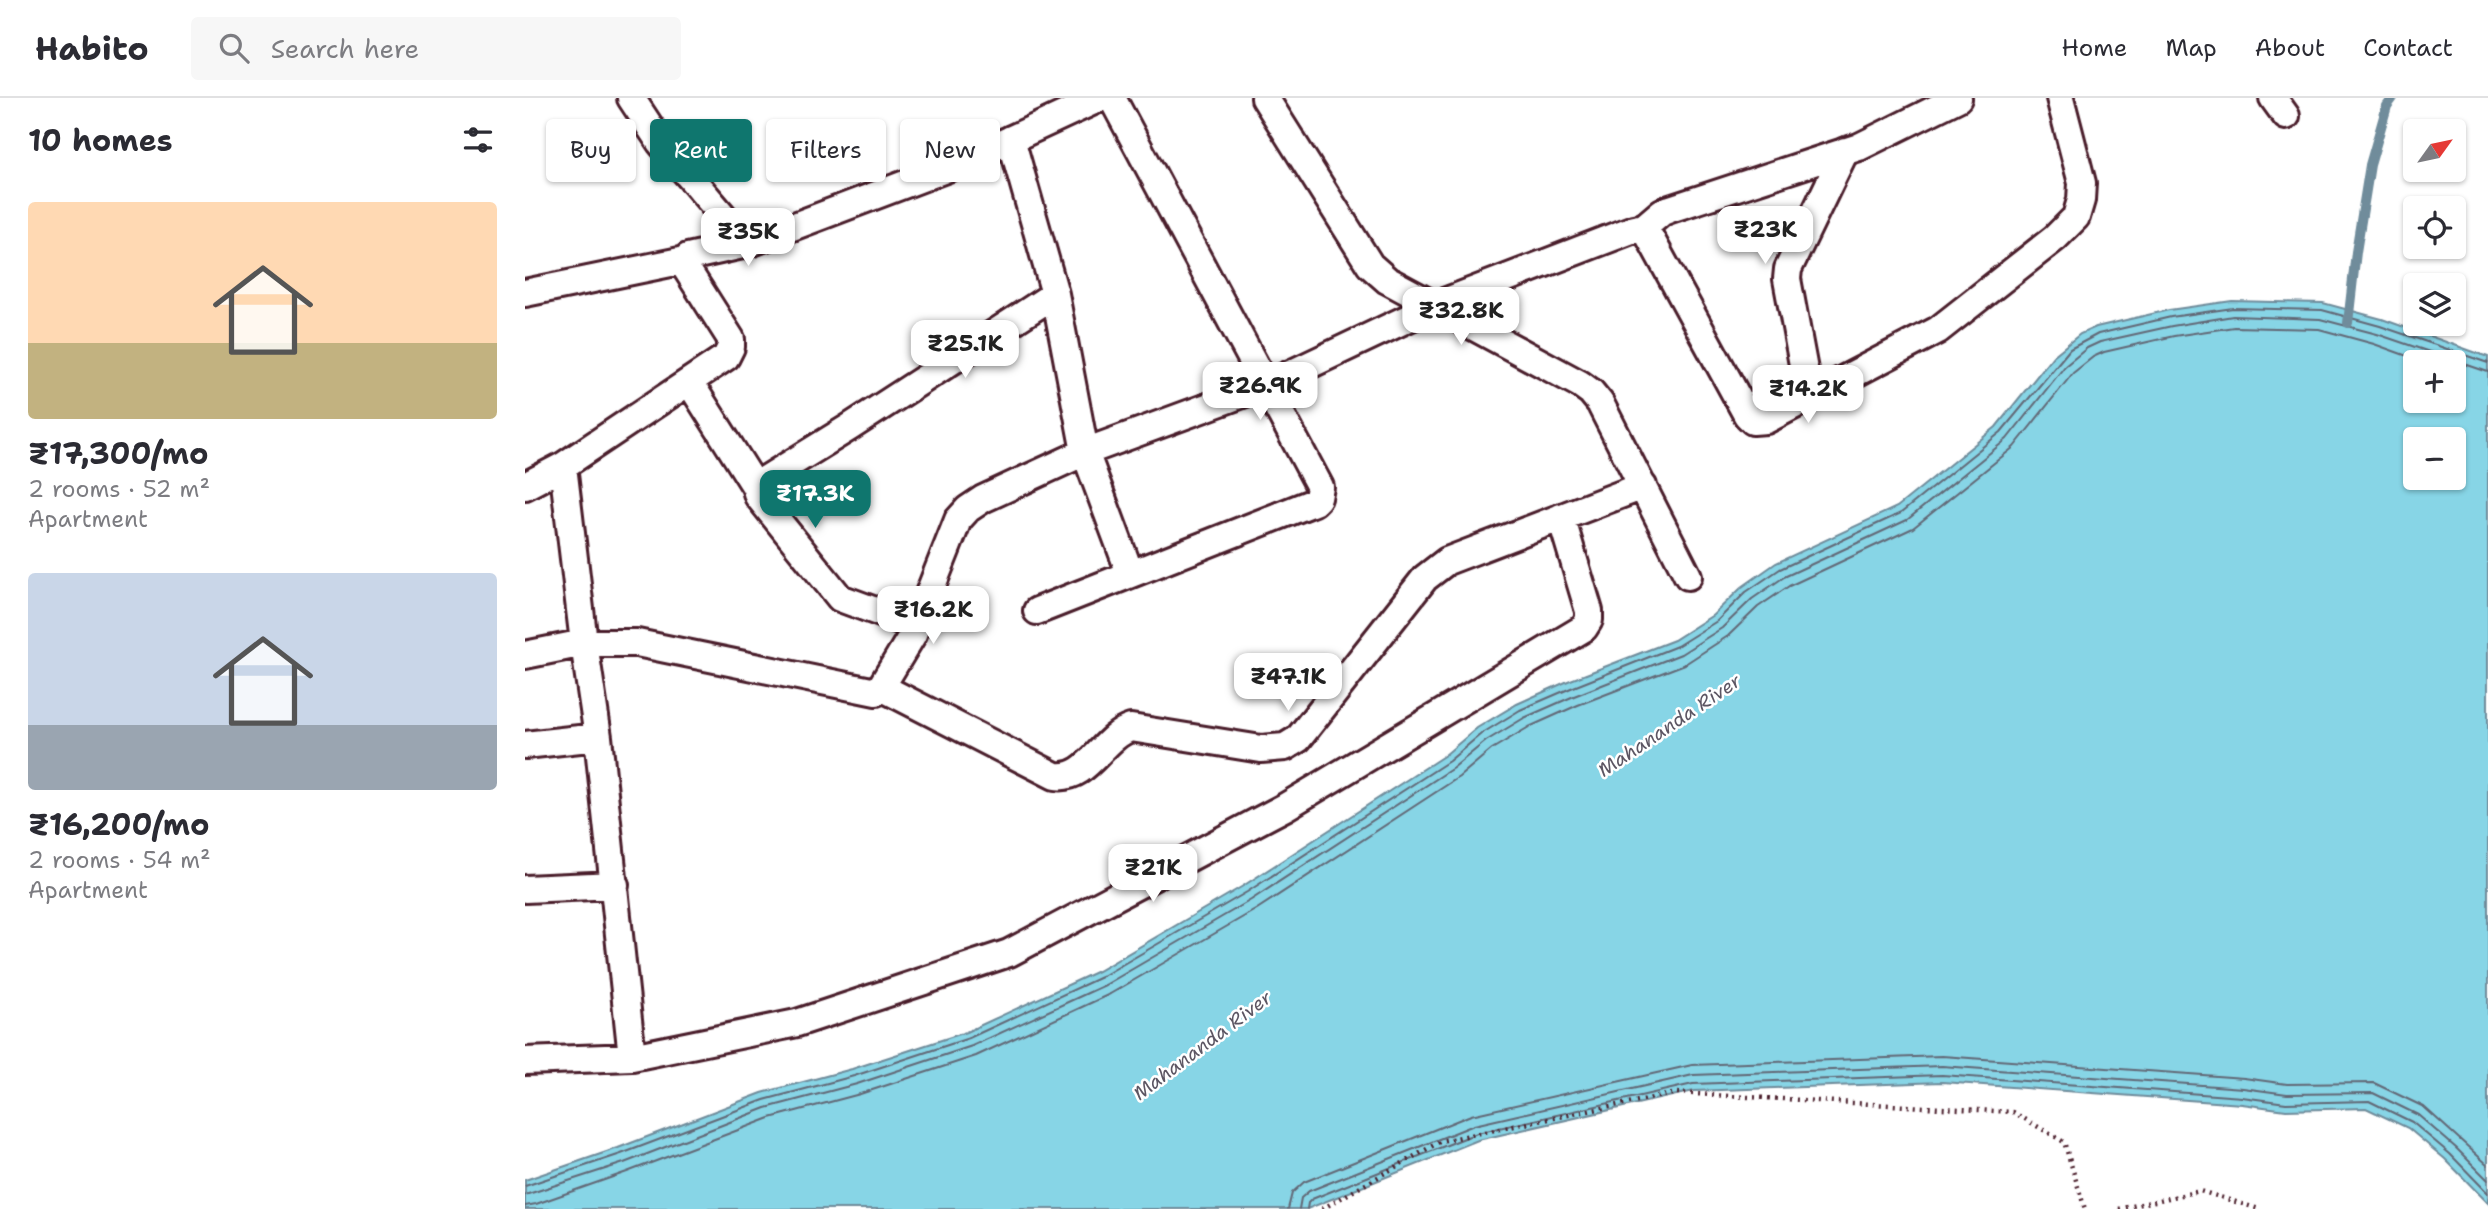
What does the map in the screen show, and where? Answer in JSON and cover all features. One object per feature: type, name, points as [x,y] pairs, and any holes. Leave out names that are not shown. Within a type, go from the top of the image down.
[{"type":"street","points":[[631,98],[660,142],[747,244]]},
{"type":"street","points":[[525,293],[685,260],[688,257],[747,244],[953,166],[1100,98]]},
{"type":"street","points":[[1037,611],[1314,502],[1318,498],[1320,487],[1112,98]]},
{"type":"street","points":[[1265,98],[1370,265],[1387,280],[1591,392],[1600,403],[1688,576]]},
{"type":"street","points":[[1642,229],[1662,212],[1845,151],[1958,98]]},
{"type":"street","points":[[525,655],[584,643],[637,643],[873,692],[881,687],[916,626],[958,520],[983,499],[1085,452],[1267,385],[1434,306],[1634,229],[1642,229],[1648,234],[1749,418],[1760,422],[1766,420],[1938,330],[2056,239],[2076,217],[2082,183],[2060,98]]},
{"type":"street","points":[[1011,139],[1055,294],[1085,452],[1130,573]]},
{"type":"street","points":[[1809,397],[1787,279],[1789,269],[1845,151]]},
{"type":"street","points":[[525,486],[563,467],[726,357],[731,347],[731,339],[684,265],[685,260]]},
{"type":"street","points":[[755,486],[1055,294]]},
{"type":"street","points":[[690,383],[755,486],[758,496],[840,598],[916,626]]},
{"type":"street","points":[[563,467],[598,737],[632,1057]]},
{"type":"street","points":[[881,687],[1055,776],[1077,773],[1116,735],[1131,729],[1261,749],[1285,747],[1298,739],[1425,578],[1436,568],[1447,561],[1643,486]]},
{"type":"street","points":[[525,1061],[632,1057],[797,1023],[1009,953],[1285,807],[1584,628],[1590,611],[1561,517]]},
{"type":"street","points":[[525,746],[598,737]]},
{"type":"street","points":[[525,890],[615,885]]},
{"type":"path","points":[[1322,1209],[1441,1141],[1677,1093],[2013,1112],[2064,1142],[2085,1209]]},
{"type":"path","points":[[2119,1209],[2200,1191],[2259,1209]]},
{"type":"water","name":"Mahananda River","points":[[2232,301],[2323,303],[2403,327],[2403,336],[2429,336],[2488,357],[2488,1203],[2445,1159],[2408,1128],[2366,1108],[2286,1110],[2242,1104],[1942,1082],[1694,1091],[1478,1140],[1307,1209],[525,1209],[525,1180],[762,1093],[852,1069],[966,1032],[1098,971],[1243,886],[1445,755],[1477,728],[1517,704],[1674,640],[1713,615],[1742,587],[1776,563],[1897,507],[1996,427],[2053,356],[2080,334],[2096,327],[2169,310]]},
{"type":"waterway","points":[[2348,323],[2370,165],[2387,106],[2393,98]]}]
